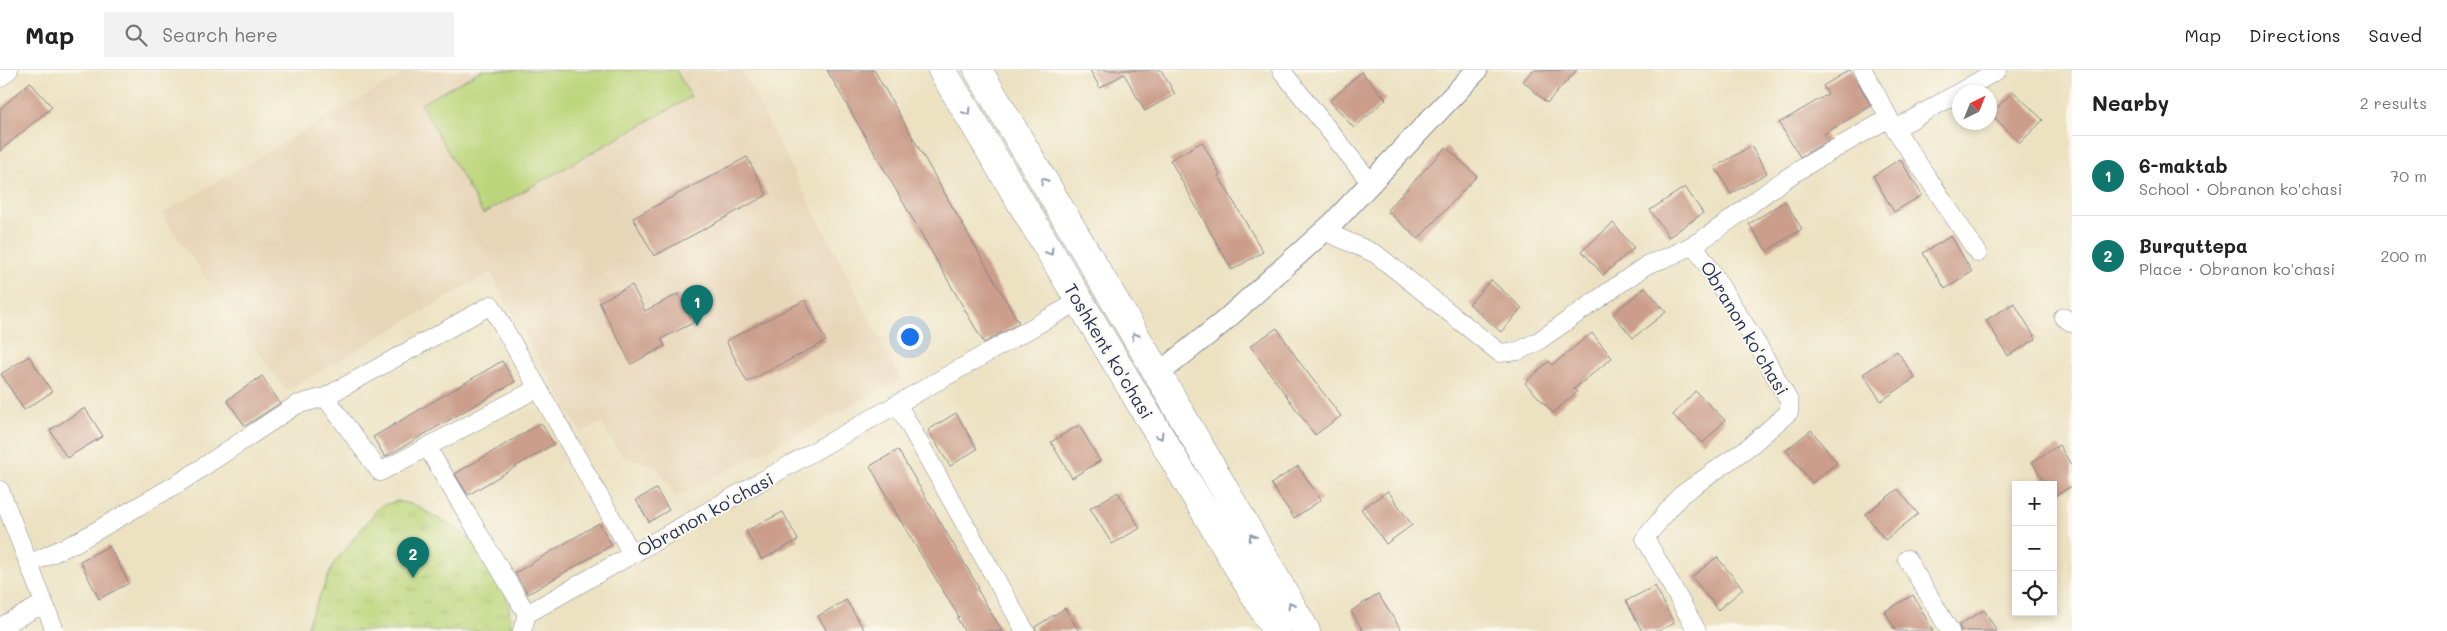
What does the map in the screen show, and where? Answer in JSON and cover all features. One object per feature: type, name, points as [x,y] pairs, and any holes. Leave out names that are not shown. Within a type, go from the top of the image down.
[{"type":"highway","name":"Toshkent ko'chasi","points":[[942,70],[1276,631]]},
{"type":"highway","name":"Toshkent ko'chasi","points":[[978,70],[1158,374],[1306,631]]},
{"type":"street","points":[[0,78],[9,70]]},
{"type":"street","points":[[1281,70],[1371,183]]},
{"type":"street","points":[[1158,374],[1222,323],[1324,231],[1476,70]]},
{"type":"street","points":[[1863,70],[1892,124],[1978,253]]},
{"type":"street","name":"Obranon ko'chasi","points":[[1324,231],[1376,254],[1500,353],[1518,351],[1537,342],[1648,264],[1668,258],[1695,246],[1792,175],[1998,70]]},
{"type":"street","name":"Obranon ko'chasi","points":[[1695,246],[1759,347],[1789,401],[1789,412],[1750,446],[1681,495],[1645,538],[1697,631]]},
{"type":"street","name":"Obranon ko'chasi","points":[[525,623],[632,554],[1079,301]]},
{"type":"street","points":[[29,564],[77,542],[182,481],[296,405],[325,397],[491,306],[632,554]]},
{"type":"street","points":[[325,397],[380,472],[538,388]]},
{"type":"street","points":[[898,405],[1025,631]]},
{"type":"street","points":[[427,447],[525,623]]},
{"type":"street","points":[[0,490],[55,631]]},
{"type":"street","points":[[1907,559],[1950,631]]},
{"type":"street","points":[[1,628],[43,604]]},
{"type":"shaded area","points":[[410,70],[741,70],[901,380],[676,497],[656,466],[622,456],[601,423],[581,433],[490,272],[286,391],[161,214]]},
{"type":"green space","points":[[482,70],[676,70],[691,97],[483,214],[421,104]]},
{"type":"green space","points":[[397,501],[415,505],[465,534],[490,561],[507,594],[512,631],[308,631],[307,625],[334,563],[380,506]]},
{"type":"building","points":[[827,70],[874,70],[1019,323],[984,343]]},
{"type":"building","points":[[1090,70],[1161,70],[1175,94],[1145,111],[1124,74],[1100,88]]},
{"type":"building","points":[[1533,70],[1577,70],[1547,103],[1523,81]]},
{"type":"building","points":[[1849,70],[1853,73],[1871,106],[1824,134],[1828,141],[1800,157],[1779,123],[1828,94],[1823,86]]},
{"type":"building","points":[[1361,72],[1386,99],[1354,128],[1330,101]]},
{"type":"building","points":[[30,82],[52,107],[0,151],[0,109]]},
{"type":"building","points":[[2013,91],[2043,120],[2020,143],[1997,120],[1997,108]]},
{"type":"building","points":[[1202,142],[1220,174],[1218,175],[1263,252],[1232,270],[1170,160]]},
{"type":"building","points":[[1751,146],[1767,173],[1731,194],[1715,167]]},
{"type":"building","points":[[1446,147],[1477,176],[1418,239],[1387,210]]},
{"type":"building","points":[[747,157],[767,195],[654,256],[633,218]]},
{"type":"building","points":[[1900,159],[1922,195],[1894,212],[1873,176]]},
{"type":"building","points":[[1685,187],[1703,213],[1669,237],[1650,210]]},
{"type":"building","points":[[1785,201],[1802,229],[1767,251],[1749,224]]},
{"type":"building","points":[[1613,223],[1634,248],[1603,275],[1582,251]]},
{"type":"building","points":[[1951,236],[1972,272],[1945,289],[1923,253]]},
{"type":"building","points":[[1491,280],[1522,308],[1501,332],[1469,304]]},
{"type":"building","points":[[632,285],[645,311],[678,294],[693,323],[661,339],[665,346],[631,364],[599,302]]},
{"type":"building","points":[[1645,287],[1666,312],[1633,338],[1613,314]]},
{"type":"building","points":[[805,300],[826,341],[747,382],[726,341]]},
{"type":"building","points":[[2014,303],[2036,339],[2008,356],[1986,320]]},
{"type":"building","points":[[1277,328],[1300,363],[1341,416],[1315,435],[1250,346]]},
{"type":"building","points":[[1592,333],[1612,358],[1574,389],[1577,392],[1553,413],[1525,383],[1549,361],[1552,365]]},
{"type":"building","points":[[1897,351],[1915,378],[1881,401],[1863,374]]},
{"type":"building","points":[[29,356],[52,392],[24,410],[1,374]]},
{"type":"building","points":[[502,361],[515,382],[385,457],[373,437]]},
{"type":"building","points":[[262,376],[280,403],[245,426],[227,400]]},
{"type":"building","points":[[1695,391],[1725,420],[1703,443],[1673,415]]},
{"type":"building","points":[[85,408],[103,436],[67,458],[50,430]]},
{"type":"building","points":[[956,413],[977,449],[950,466],[928,430]]},
{"type":"building","points":[[541,423],[554,444],[468,495],[455,474]]},
{"type":"building","points":[[1079,425],[1100,461],[1072,478],[1051,442]]},
{"type":"building","points":[[1811,430],[1837,463],[1812,483],[1786,450]]},
{"type":"building","points":[[2059,445],[2072,466],[2072,486],[2057,495],[2057,481],[2044,481],[2032,462]]},
{"type":"building","points":[[898,450],[1002,631],[964,631],[957,618],[959,617],[900,520],[870,466]]},
{"type":"building","points":[[1298,466],[1321,500],[1294,518],[1271,484]]},
{"type":"building","points":[[656,489],[669,510],[649,522],[636,500]]},
{"type":"building","points":[[1898,489],[1918,514],[1885,540],[1865,514]]},
{"type":"building","points":[[1388,491],[1412,525],[1386,544],[1361,509]]},
{"type":"building","points":[[1118,492],[1140,528],[1112,544],[1090,508]]},
{"type":"building","points":[[783,512],[798,540],[762,560],[746,531]]},
{"type":"building","points":[[599,523],[612,545],[528,594],[515,573]]},
{"type":"building","points":[[109,546],[129,583],[99,599],[80,561]]},
{"type":"building","points":[[1717,557],[1743,589],[1718,610],[1692,577]]},
{"type":"building","points":[[1655,586],[1674,623],[1659,631],[1642,631],[1626,601]]},
{"type":"building","points":[[1378,594],[1402,631],[1363,631],[1351,611]]},
{"type":"building","points":[[1913,595],[1933,631],[1896,631],[1885,611]]},
{"type":"building","points":[[846,600],[865,631],[827,631],[818,616]]},
{"type":"building","points":[[1065,608],[1079,631],[1036,631],[1035,627]]},
{"type":"building","points":[[1984,610],[1997,631],[1961,631],[1959,625]]},
{"type":"place","name":"6-maktab","points":[[697,326]]},
{"type":"place","name":"Burquttepa","points":[[413,578]]}]
